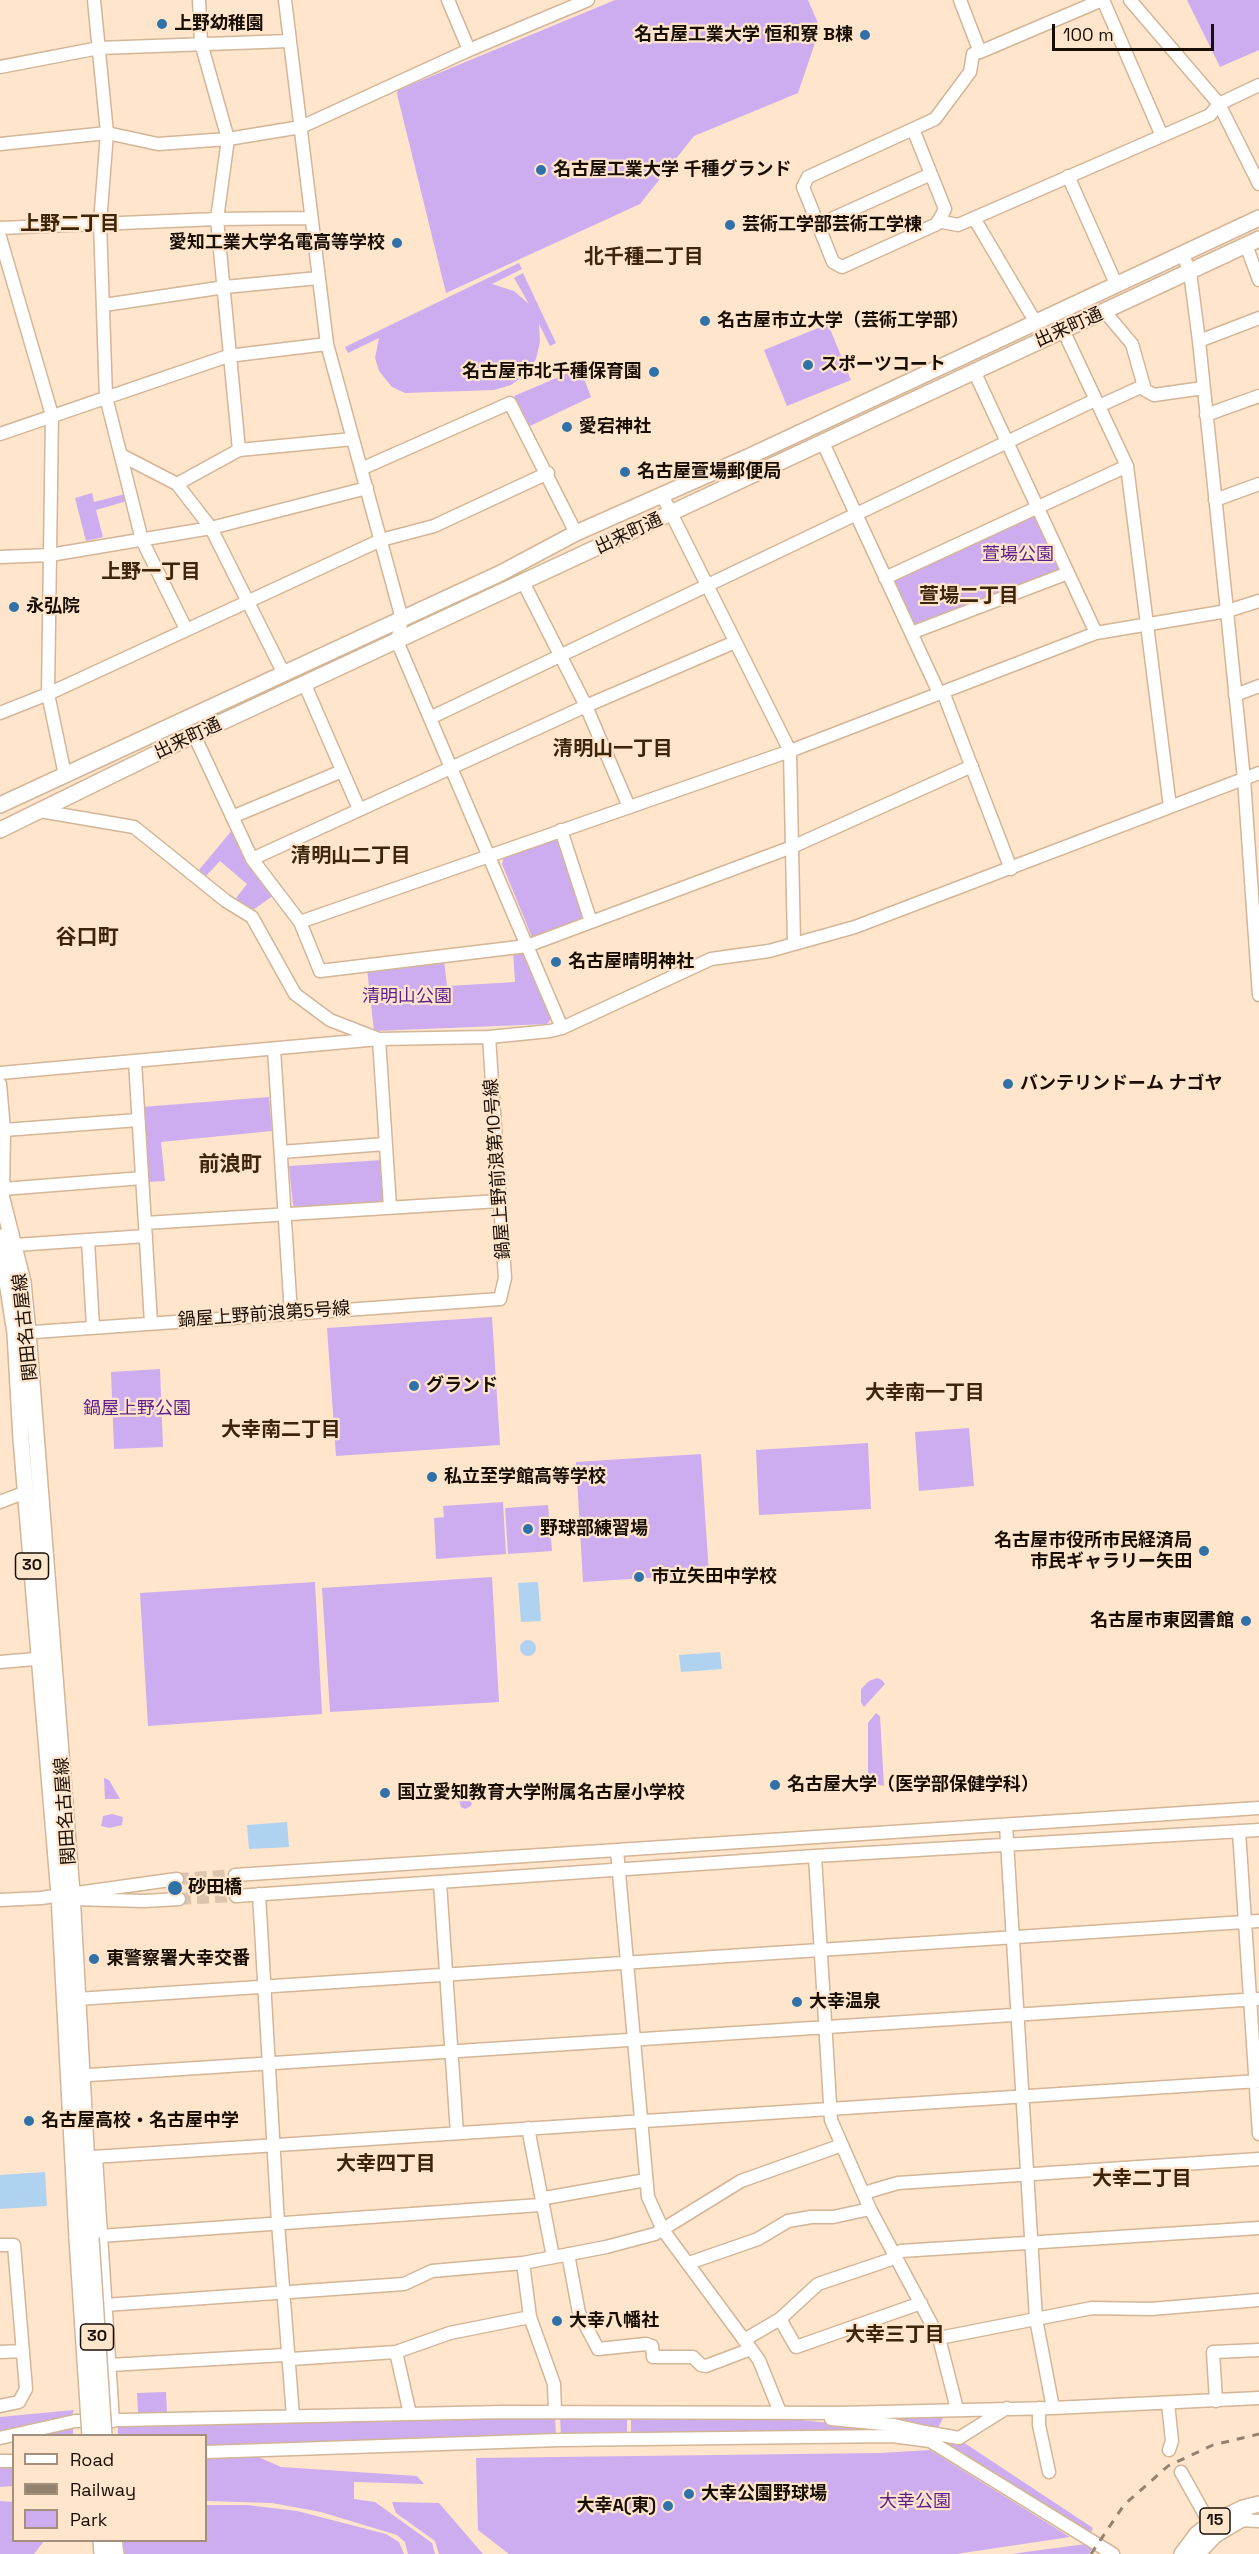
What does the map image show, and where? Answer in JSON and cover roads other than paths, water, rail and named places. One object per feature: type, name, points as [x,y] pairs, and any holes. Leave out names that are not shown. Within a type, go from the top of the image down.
[{"type":"main road","name":"出来町通","points":[[0,805],[501,573],[576,533],[1117,286],[1259,218]]},
{"type":"main road","name":"出来町通","points":[[0,830],[194,735],[1252,242]]},
{"type":"main road","name":"関田名古屋線","points":[[1,1195],[23,1282],[21,1332],[26,1492],[47,1658]]},
{"type":"main road","name":"関田名古屋線","points":[[0,1237],[21,1332],[66,1896],[77,1999],[74,2076]]},
{"type":"main road","name":"関田名古屋線","points":[[66,1896],[74,2076],[85,2157],[104,2434]]},
{"type":"main road","name":"関田名古屋線","points":[[89,2237],[90,2434]]},
{"type":"main road","name":"15","points":[[1182,2554],[1197,2534],[1210,2524],[1243,2508],[1258,2504]]},
{"type":"main road","name":"15","points":[[1197,2554],[1215,2535],[1239,2520],[1258,2504]]},
{"type":"street","points":[[94,0],[107,132],[100,223],[106,397],[142,540],[186,629]]},
{"type":"street","points":[[199,0],[201,43],[228,139],[217,219],[225,286],[228,356],[239,450]]},
{"type":"street","points":[[285,0],[327,344],[402,619],[397,641],[432,717],[562,1028]]},
{"type":"street","points":[[448,0],[469,50]]},
{"type":"street","points":[[0,144],[107,132],[158,144],[228,139],[301,127],[469,50],[588,0]]},
{"type":"street","points":[[960,0],[980,52]]},
{"type":"street","points":[[913,129],[945,209],[938,221],[842,267],[833,262],[803,187],[808,177],[913,129],[935,119],[970,72],[973,54],[1103,0],[1162,136]]},
{"type":"street","points":[[1130,0],[1219,104],[1259,184]]},
{"type":"street","points":[[0,67],[99,48],[289,41]]},
{"type":"street","points":[[938,221],[958,225],[1209,115],[1219,104],[1259,85]]},
{"type":"street","points":[[818,225],[931,174]]},
{"type":"street","points":[[1068,176],[1117,286]]},
{"type":"street","points":[[0,228],[217,219],[310,218]]},
{"type":"street","points":[[974,218],[1036,323]]},
{"type":"street","points":[[0,237],[52,415],[48,694],[65,775]]},
{"type":"street","points":[[1252,242],[1259,280]]},
{"type":"street","points":[[1184,255],[1190,272],[1199,341],[1244,779],[1253,808],[1259,995]]},
{"type":"street","points":[[104,305],[225,286],[318,278]]},
{"type":"street","points":[[1105,312],[1132,344],[1143,386],[1154,395],[1203,388]]},
{"type":"street","points":[[1199,341],[1259,318]]},
{"type":"street","points":[[1063,330],[1127,466],[1170,807]]},
{"type":"street","points":[[0,434],[228,356],[327,344]]},
{"type":"street","points":[[974,371],[1096,633]]},
{"type":"street","points":[[432,717],[855,514],[1097,403],[1143,386]]},
{"type":"street","points":[[1206,415],[1259,396]]},
{"type":"street","points":[[361,469],[510,403],[548,473],[576,533]]},
{"type":"street","points":[[177,484],[239,450],[353,439]]},
{"type":"street","points":[[823,443],[911,633],[941,692],[1011,869]]},
{"type":"street","points":[[121,455],[177,484],[211,528],[284,674]]},
{"type":"street","points":[[885,578],[1127,466]]},
{"type":"street","points":[[0,713],[48,694],[381,540],[434,526],[548,473]]},
{"type":"street","points":[[1215,500],[1259,484]]},
{"type":"street","points":[[0,557],[50,555],[211,528],[367,488]]},
{"type":"street","points":[[662,495],[790,751],[794,944]]},
{"type":"street","points":[[911,633],[1068,573]]},
{"type":"street","points":[[523,582],[586,706],[629,807]]},
{"type":"street","points":[[300,922],[489,854],[790,751],[1096,633],[1227,611],[1259,601]]},
{"type":"street","points":[[252,859],[586,706],[735,642]]},
{"type":"street","points":[[304,685],[359,809]]},
{"type":"street","points":[[1236,694],[1259,686]]},
{"type":"street","points":[[194,735],[252,859],[300,922],[320,971],[527,946],[792,847],[972,766]]},
{"type":"street","points":[[232,817],[342,771]]},
{"type":"street","points":[[0,1073],[379,1039],[489,1037],[562,1028],[711,959],[769,951],[855,927],[1259,773]]},
{"type":"street","points":[[40,811],[134,827],[226,902],[252,916],[295,994],[330,1020],[379,1039]]},
{"type":"street","points":[[561,830],[591,922]]},
{"type":"street","name":"鍋屋上野前浪第10号線","points":[[489,1037],[505,1278],[500,1299]]},
{"type":"street","points":[[379,1039],[390,1207]]},
{"type":"street","points":[[274,1048],[291,1314]]},
{"type":"street","points":[[135,1060],[152,1323]]},
{"type":"street","points":[[0,1084],[3,1130],[1,1195],[142,1178]]},
{"type":"street","points":[[3,1130],[138,1120]]},
{"type":"street","points":[[281,1152],[385,1144]]},
{"type":"street","points":[[15,1245],[88,1240],[146,1229],[285,1214],[500,1201]]},
{"type":"street","points":[[88,1240],[93,1327]]},
{"type":"street","name":"鍋屋上野前浪第5号線","points":[[21,1332],[500,1299]]},
{"type":"street","points":[[0,1502],[26,1492]]},
{"type":"street","points":[[0,1662],[47,1658]]},
{"type":"street","points":[[235,1875],[1259,1808]]},
{"type":"street","points":[[1006,1825],[1011,1938],[1036,2319],[1053,2408]]},
{"type":"street","points":[[236,1896],[815,1856],[1259,1830]]},
{"type":"street","points":[[1239,1832],[1253,1922],[1259,2134]]},
{"type":"street","points":[[617,1850],[646,2180],[652,2210],[663,2230],[759,2360],[780,2412],[794,2417],[894,2425],[928,2436],[1113,2554]]},
{"type":"street","points":[[815,1856],[829,2109],[870,2209],[939,2338],[957,2409]]},
{"type":"street","points":[[0,1900],[66,1896],[177,1879]]},
{"type":"street","points":[[440,1882],[457,2133]]},
{"type":"street","points":[[259,1894],[278,2223],[293,2416]]},
{"type":"street","points":[[66,1896],[144,1901],[179,1899]]},
{"type":"street","points":[[77,1999],[1253,1922]]},
{"type":"street","points":[[74,2076],[1255,1999]]},
{"type":"street","points":[[113,2421],[105,2304],[89,2237],[85,2157],[1258,2081]]},
{"type":"street","points":[[528,2128],[553,2257]]},
{"type":"street","points":[[105,2304],[404,2284],[432,2271],[524,2263],[568,2254],[656,2234],[741,2181],[842,2145]]},
{"type":"street","points":[[864,2193],[898,2182],[1259,2159]]},
{"type":"street","points":[[89,2237],[540,2205],[545,2198],[646,2180]]},
{"type":"street","points":[[689,2263],[750,2242],[788,2221],[811,2217],[832,2217],[870,2209]]},
{"type":"street","points":[[568,2254],[579,2313],[598,2349],[646,2344],[652,2346],[653,2357],[693,2357],[701,2365],[706,2366],[748,2344],[780,2319],[818,2284],[901,2251],[1259,2228]]},
{"type":"street","points":[[0,2245],[14,2245],[23,2351],[24,2396],[19,2402],[0,2406]]},
{"type":"street","points":[[524,2263],[530,2317],[554,2384],[555,2412]]},
{"type":"street","points":[[939,2338],[1092,2308],[1151,2309],[1259,2300]]},
{"type":"street","points":[[780,2319],[796,2347],[921,2303]]},
{"type":"street","points":[[110,2365],[287,2356],[291,2359],[396,2352],[450,2333],[530,2317]]},
{"type":"street","points":[[1216,2401],[1214,2352],[1259,2350]]},
{"type":"street","points":[[0,2352],[23,2351]]},
{"type":"street","points":[[396,2352],[410,2414]]},
{"type":"street","points":[[18,2434],[75,2421],[555,2412],[780,2412],[1053,2408],[1259,2398]]},
{"type":"street","points":[[1168,2403],[1172,2441],[1169,2450]]},
{"type":"street","points":[[207,2452],[616,2439],[892,2436],[959,2438],[1007,2408]]},
{"type":"street","points":[[1039,2408],[1049,2472]]},
{"type":"street","points":[[1181,2472],[1210,2524]]},
{"type":"street","points":[[1239,2520],[1259,2521]]},
{"type":"water","points":[[538,1582],[541,1621],[521,1622],[518,1583]]},
{"type":"water","points":[[525,1640],[531,1640],[536,1648],[534,1654],[525,1656],[520,1651],[520,1645]]},
{"type":"water","points":[[720,1652],[722,1669],[681,1672],[679,1655]]},
{"type":"water","points":[[287,1822],[289,1847],[249,1849],[247,1825]]},
{"type":"water","points":[[45,2172],[47,2206],[0,2209],[0,2175]]},
{"type":"tunnel","points":[[177,1879],[235,1875]]},
{"type":"tunnel","points":[[179,1899],[236,1896]]},
{"type":"railway","points":[[1091,2554],[1124,2505],[1168,2466],[1213,2445],[1259,2434]]},
{"type":"place","name":"上野幼稚園","points":[[162,24]]},
{"type":"place","name":"名古屋工業大学 恒和寮 B棟","points":[[865,35]]},
{"type":"place","name":"名古屋工業大学 千種グランド","points":[[541,170]]},
{"type":"place","name":"芸術工学部芸術工学棟","points":[[730,225]]},
{"type":"place","name":"愛知工業大学名電高等学校","points":[[397,243]]},
{"type":"place","name":"名古屋市立大学（芸術工学部）","points":[[705,321]]},
{"type":"place","name":"スポーツコート","points":[[808,365]]},
{"type":"place","name":"名古屋市北千種保育園","points":[[654,372]]},
{"type":"place","name":"愛宕神社","points":[[567,427]]},
{"type":"place","name":"名古屋萱場郵便局","points":[[625,472]]},
{"type":"place","name":"永弘院","points":[[14,607]]},
{"type":"place","name":"名古屋晴明神社","points":[[556,962]]},
{"type":"place","name":"バンテリンドーム ナゴヤ","points":[[1008,1084]]},
{"type":"place","name":"グランド","points":[[414,1386]]},
{"type":"place","name":"私立至学館高等学校","points":[[432,1477]]},
{"type":"place","name":"野球部練習場","points":[[528,1529]]},
{"type":"place","name":"名古屋市役所市民経済局 市民ギャラリー矢田","points":[[1204,1551]]},
{"type":"place","name":"市立矢田中学校","points":[[639,1577]]},
{"type":"place","name":"名古屋市東図書館","points":[[1246,1621]]},
{"type":"place","name":"名古屋大学（医学部保健学科）","points":[[775,1785]]},
{"type":"place","name":"国立愛知教育大学附属名古屋小学校","points":[[385,1793]]},
{"type":"place","name":"砂田橋","points":[[175,1888]]},
{"type":"place","name":"東警察署大幸交番","points":[[94,1959]]},
{"type":"place","name":"大幸温泉","points":[[797,2002]]},
{"type":"place","name":"名古屋高校・名古屋中学","points":[[29,2121]]},
{"type":"place","name":"大幸八幡社","points":[[557,2321]]},
{"type":"place","name":"大幸公園野球場","points":[[689,2494]]},
{"type":"place","name":"大幸A(東)","points":[[668,2506]]},
{"type":"district","name":"上野二丁目","points":[[70,225]]},
{"type":"district","name":"北千種二丁目","points":[[644,258]]},
{"type":"district","name":"上野一丁目","points":[[151,573]]},
{"type":"district","name":"萱場二丁目","points":[[969,597]]},
{"type":"district","name":"清明山一丁目","points":[[613,750]]},
{"type":"district","name":"清明山二丁目","points":[[351,857]]},
{"type":"district","name":"谷口町","points":[[87,938]]},
{"type":"district","name":"前浪町","points":[[230,1165]]},
{"type":"district","name":"大幸南一丁目","points":[[925,1394]]},
{"type":"district","name":"大幸南二丁目","points":[[281,1431]]},
{"type":"district","name":"大幸四丁目","points":[[386,2165]]},
{"type":"district","name":"大幸二丁目","points":[[1142,2180]]},
{"type":"district","name":"大幸三丁目","points":[[895,2336]]},
{"type":"park label","name":"萱場公園","points":[[1018,555]]},
{"type":"park label","name":"清明山公園","points":[[407,997]]},
{"type":"park label","name":"鍋屋上野公園","points":[[137,1409]]},
{"type":"park label","name":"大幸公園","points":[[915,2502]]}]
